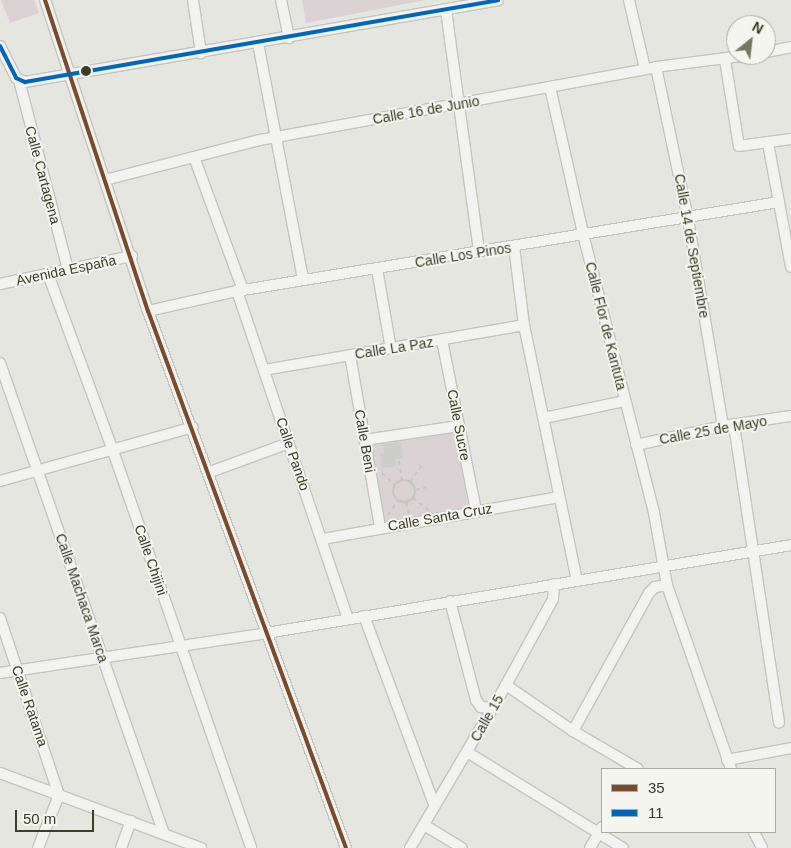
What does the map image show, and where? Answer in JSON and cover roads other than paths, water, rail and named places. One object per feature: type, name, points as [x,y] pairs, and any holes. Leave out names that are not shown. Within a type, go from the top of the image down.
[{"type":"street","points":[[45,0],[132,256],[148,311],[210,472],[266,633],[346,848]]},
{"type":"street","points":[[193,0],[201,54]]},
{"type":"street","points":[[281,0],[289,38]]},
{"type":"street","points":[[19,80],[70,76],[498,0]]},
{"type":"street","points":[[629,0],[645,70]]},
{"type":"street","points":[[446,10],[457,104],[479,251]]},
{"type":"street","points":[[258,44],[303,280]]},
{"type":"street","name":"Calle Cartagena","points":[[0,46],[19,80],[68,269]]},
{"type":"street","points":[[776,50],[791,47]]},
{"type":"street","points":[[725,60],[739,146],[791,139]]},
{"type":"street","name":"Calle 16 de Junio","points":[[105,180],[277,137],[656,68],[725,60]]},
{"type":"street","name":"Calle 14 de Septiembre","points":[[656,68],[688,218],[728,425],[779,723]]},
{"type":"street","name":"Calle Flor de Kantuta","points":[[550,87],[583,234],[636,445],[668,585],[729,765]]},
{"type":"street","points":[[768,142],[791,267]]},
{"type":"street","name":"Calle Pando","points":[[194,157],[348,618]]},
{"type":"street","name":"Calle Los Pinos","points":[[148,311],[240,290],[779,202]]},
{"type":"street","points":[[514,246],[524,325],[544,418],[558,497],[577,580]]},
{"type":"street","name":"Avenida España","points":[[0,284],[132,256]]},
{"type":"street","points":[[377,269],[391,349]]},
{"type":"street","name":"Calle Chijini","points":[[48,274],[114,451],[251,848]]},
{"type":"street","name":"Calle La Paz","points":[[264,370],[524,325]]},
{"type":"street","name":"Calle Sucre","points":[[442,340],[476,510]]},
{"type":"street","name":"Calle Beni","points":[[350,355],[380,527]]},
{"type":"street","name":"Calle Machaca Marca","points":[[0,363],[164,834]]},
{"type":"street","points":[[544,418],[625,401]]},
{"type":"street","name":"Calle 25 de Mayo","points":[[636,445],[728,425],[791,416]]},
{"type":"street","points":[[364,440],[459,426]]},
{"type":"street","points":[[0,481],[114,451],[193,427]]},
{"type":"street","points":[[210,472],[289,443]]},
{"type":"street","name":"Calle Santa Cruz","points":[[323,539],[380,527],[558,497]]},
{"type":"street","points":[[0,673],[102,656],[266,633],[664,564],[791,545]]},
{"type":"street","name":"Calle 15","points":[[410,848],[434,804],[506,685],[553,599],[554,584]]},
{"type":"street","points":[[572,731],[649,593],[655,587],[668,585]]},
{"type":"street","points":[[450,601],[476,700],[481,707],[492,708]]},
{"type":"street","points":[[364,616],[434,804]]},
{"type":"street","name":"Calle Ratama","points":[[0,618],[59,795]]},
{"type":"street","points":[[506,685],[572,731],[634,768]]},
{"type":"street","points":[[729,765],[791,748]]},
{"type":"street","points":[[467,752],[600,830],[590,848]]},
{"type":"street","points":[[0,773],[201,848]]},
{"type":"street","points":[[38,848],[59,795]]},
{"type":"street","points":[[121,848],[131,821]]},
{"type":"street","points":[[424,825],[462,848]]},
{"type":"street","points":[[604,833],[623,848]]},
{"type":"street","points":[[754,833],[762,848]]}]
